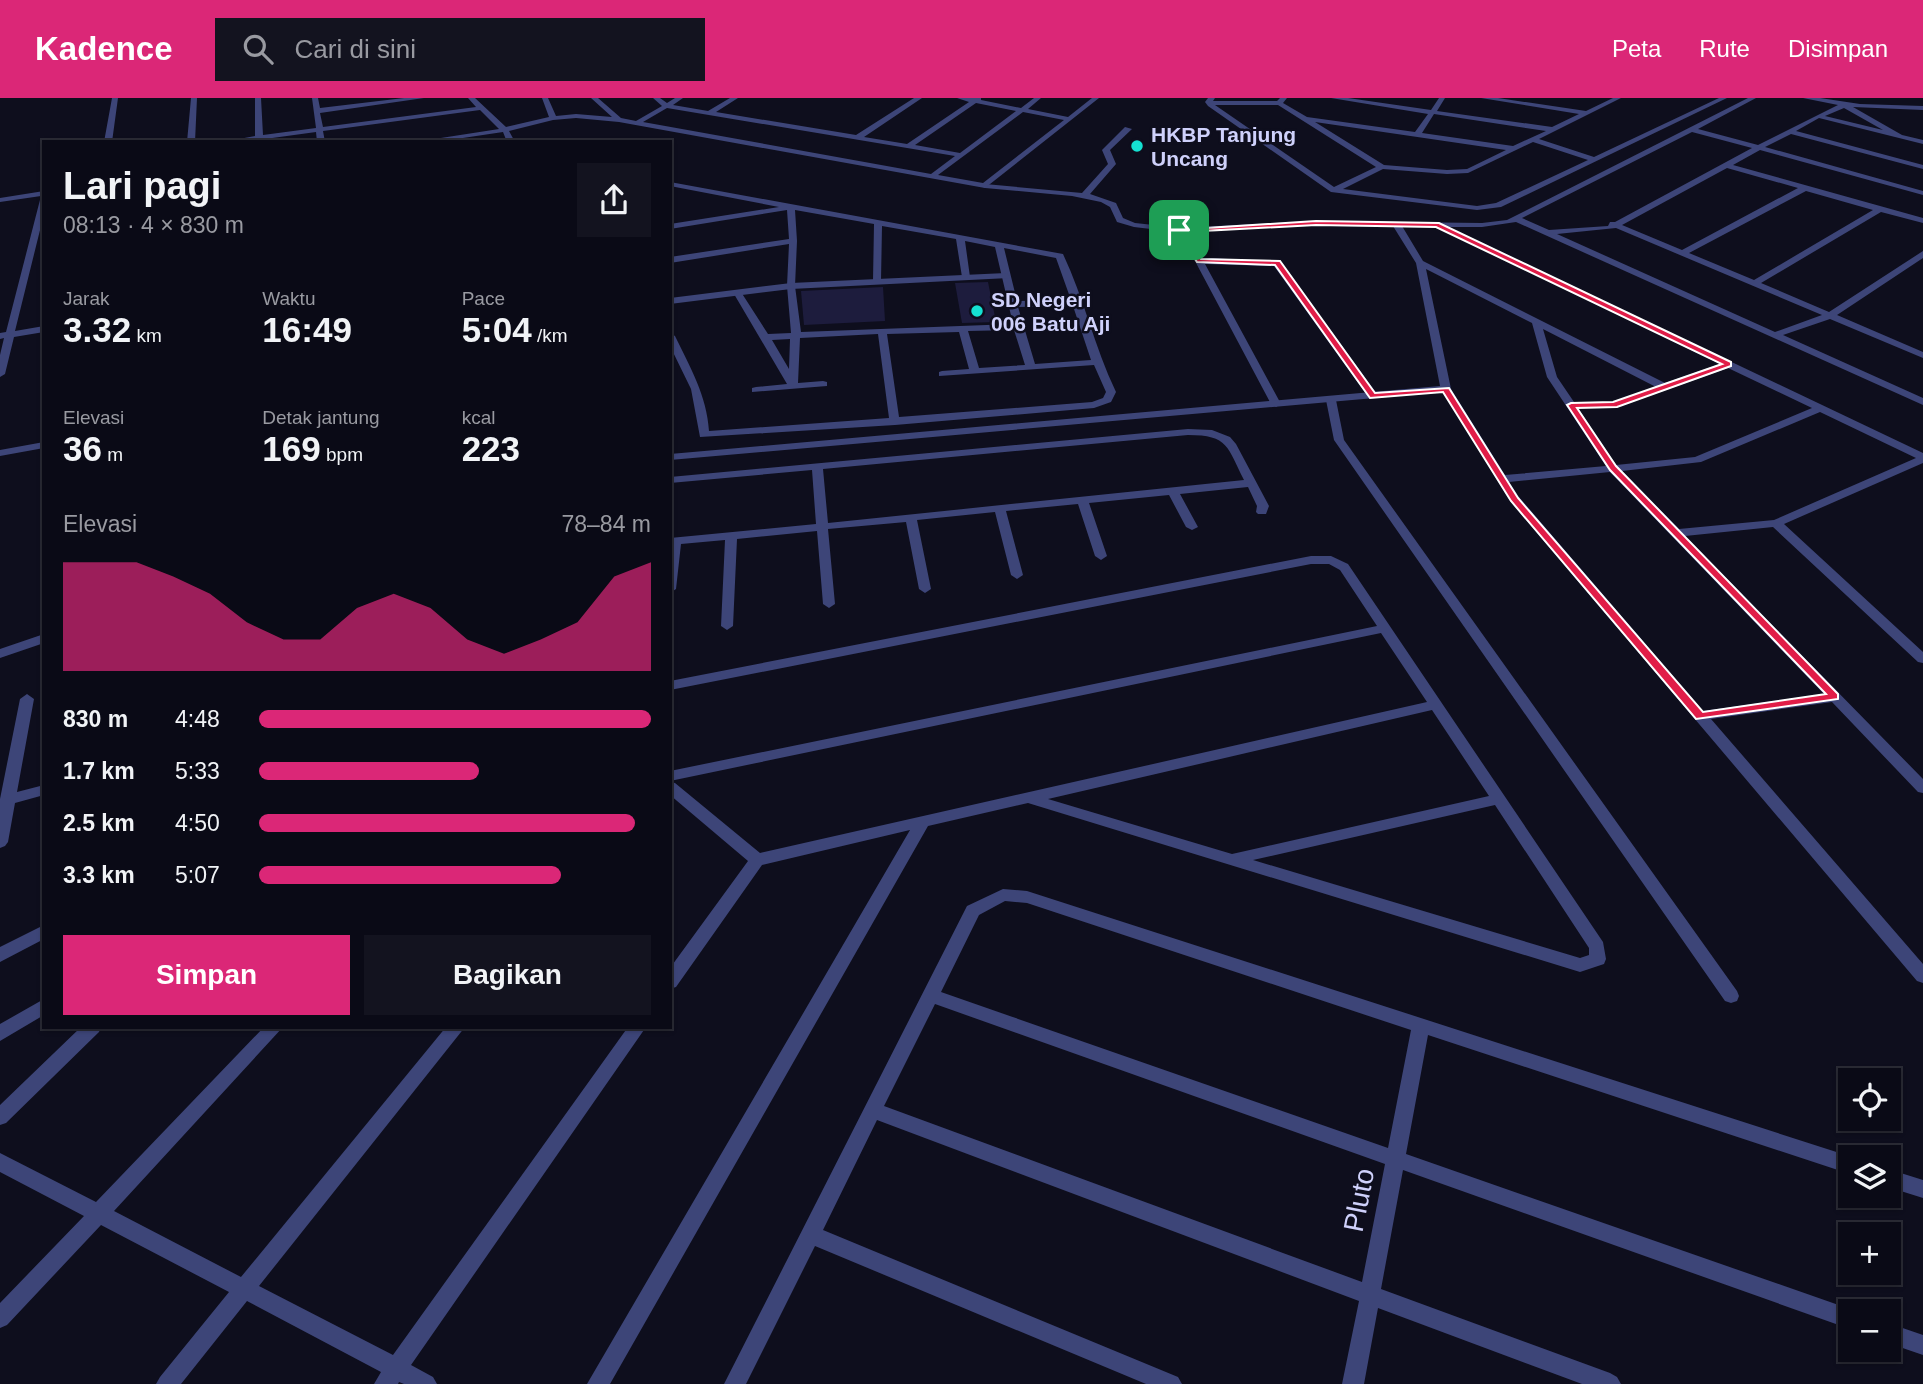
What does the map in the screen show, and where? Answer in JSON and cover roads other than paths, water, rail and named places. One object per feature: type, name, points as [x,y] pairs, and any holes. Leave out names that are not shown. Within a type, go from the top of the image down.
[{"type":"street","points":[[108,140],[116,98]]},
{"type":"street","points":[[191,140],[194,98]]},
{"type":"street","points":[[258,98],[259,137]]},
{"type":"street","points":[[315,98],[321,140]]},
{"type":"street","points":[[316,111],[421,98]]},
{"type":"street","points":[[471,98],[505,130],[510,140]]},
{"type":"street","points":[[545,98],[553,118]]},
{"type":"street","points":[[594,98],[619,120]]},
{"type":"street","points":[[656,98],[667,106],[961,155]]},
{"type":"street","points":[[637,123],[680,98]]},
{"type":"street","points":[[709,113],[735,98]]},
{"type":"street","points":[[857,138],[919,98]]},
{"type":"street","points":[[960,98],[977,99],[1070,119]]},
{"type":"street","points":[[934,176],[1038,98]]},
{"type":"street","points":[[985,186],[1096,98]]},
{"type":"street","points":[[1334,98],[1552,129]]},
{"type":"street","points":[[1418,135],[1441,98]]},
{"type":"street","points":[[1483,98],[1587,113]]},
{"type":"street","points":[[1210,101],[1282,101],[1303,118],[1382,167],[1447,172],[1468,171],[1618,98]]},
{"type":"street","points":[[1641,98],[1656,100]]},
{"type":"street","points":[[1210,101],[1334,190],[1488,207],[1724,98]]},
{"type":"street","points":[[432,140],[576,116],[637,123],[985,186],[1084,196],[1110,204],[1115,207],[1120,220],[1134,225],[1179,230],[1316,223],[1482,225],[1509,222],[1753,98]]},
{"type":"street","points":[[1806,98],[1922,109]]},
{"type":"street","points":[[1855,98],[1923,100]]},
{"type":"street","points":[[909,146],[977,99]]},
{"type":"street","points":[[1909,100],[1922,109]]},
{"type":"street","points":[[1547,232],[1602,229],[1843,101]]},
{"type":"street","points":[[1843,101],[1899,135]]},
{"type":"street","points":[[239,140],[482,108]]},
{"type":"street","points":[[1818,116],[1923,142]]},
{"type":"street","points":[[1303,118],[1511,148]]},
{"type":"street","points":[[1084,196],[1112,164],[1106,150],[1128,129]]},
{"type":"street","points":[[1690,129],[1923,193]]},
{"type":"street","points":[[1789,131],[1923,167]]},
{"type":"street","points":[[1530,139],[1594,159]]},
{"type":"street","points":[[1724,165],[1923,221]]},
{"type":"street","points":[[1334,190],[1382,167]]},
{"type":"street","points":[[672,184],[1062,257],[1097,362],[1111,392],[1107,400],[1094,405],[704,435],[703,416],[696,389],[672,340]]},
{"type":"street","points":[[1683,253],[1805,188]]},
{"type":"street","points":[[672,195],[703,190]]},
{"type":"street","points":[[0,200],[42,195]]},
{"type":"street","points":[[672,227],[791,207]]},
{"type":"street","points":[[791,207],[791,286],[797,330],[793,385]]},
{"type":"street","points":[[1754,284],[1880,209]]},
{"type":"street","points":[[0,374],[5,335],[40,231],[42,213]]},
{"type":"street","points":[[1515,218],[1923,402]]},
{"type":"street","points":[[877,281],[878,222]]},
{"type":"street","points":[[1396,224],[1420,263],[1446,389],[1514,499],[1923,976]]},
{"type":"street","points":[[1613,224],[1923,355]]},
{"type":"street","points":[[1437,225],[1923,458]]},
{"type":"street","points":[[1179,230],[1199,261],[1276,404]]},
{"type":"street","points":[[960,237],[966,277]]},
{"type":"street","points":[[672,260],[793,241]]},
{"type":"street","points":[[999,245],[1018,327],[1031,367]]},
{"type":"street","points":[[1775,335],[1829,316],[1923,254]]},
{"type":"street","points":[[1199,261],[1278,262],[1373,396]]},
{"type":"street","points":[[1420,263],[1664,387]]},
{"type":"street","points":[[672,301],[791,286],[1006,276]]},
{"type":"street","points":[[738,294],[793,385]]},
{"type":"street","points":[[1013,304],[1078,303]]},
{"type":"street","points":[[1536,322],[1552,377],[1613,468],[1923,788]]},
{"type":"street","points":[[765,336],[775,338],[882,331],[1018,327]]},
{"type":"street","points":[[5,335],[42,329]]},
{"type":"street","points":[[963,330],[975,371]]},
{"type":"street","points":[[882,331],[895,422]]},
{"type":"street","points":[[1910,350],[1923,341]]},
{"type":"street","points":[[942,373],[1097,362]]},
{"type":"street","points":[[1571,405],[1614,405],[1729,364]]},
{"type":"street","points":[[756,390],[823,384]]},
{"type":"street","points":[[672,457],[1446,389]]},
{"type":"street","points":[[1331,400],[1339,440],[1731,996]]},
{"type":"street","points":[[1501,479],[1697,460],[1820,408]]},
{"type":"street","points":[[672,480],[1188,432],[1213,432],[1224,436],[1252,483],[1263,506],[1262,512]]},
{"type":"street","points":[[0,453],[42,445]]},
{"type":"street","points":[[1676,533],[1776,523],[1923,458]]},
{"type":"street","points":[[817,467],[829,604]]},
{"type":"street","points":[[673,541],[1252,483]]},
{"type":"street","points":[[1173,491],[1192,527]]},
{"type":"street","points":[[1082,500],[1101,556]]},
{"type":"street","points":[[1000,509],[1017,575]]},
{"type":"street","points":[[911,517],[925,589]]},
{"type":"street","points":[[1776,523],[1923,659]]},
{"type":"street","points":[[727,626],[731,536]]},
{"type":"street","points":[[672,686],[1311,560],[1331,560],[1344,567],[1385,628],[1597,947],[1598,959],[1580,965],[1235,858],[1028,798]]},
{"type":"street","points":[[672,776],[1385,628]]},
{"type":"street","points":[[0,653],[42,639]]},
{"type":"street","points":[[1700,716],[1835,697]]},
{"type":"street","points":[[0,842],[1,825],[27,699]]},
{"type":"street","points":[[672,979],[757,860],[1436,705]]},
{"type":"street","points":[[672,789],[757,860]]},
{"type":"street","points":[[7,800],[42,791]]},
{"type":"street","points":[[1235,858],[1499,799]]},
{"type":"street","points":[[598,1384],[923,822]]},
{"type":"street","points":[[736,1384],[973,911],[1003,895],[1027,897],[1838,1161]]},
{"type":"street","points":[[0,955],[42,932]]},
{"type":"street","points":[[932,996],[1838,1315]]},
{"type":"street","points":[[0,1033],[42,1007]]},
{"type":"street","name":"Pluto","points":[[1353,1384],[1421,1026]]},
{"type":"street","points":[[0,1117],[91,1029]]},
{"type":"street","points":[[0,1318],[273,1029]]},
{"type":"street","points":[[167,1384],[455,1029]]},
{"type":"street","points":[[390,1376],[637,1029]]},
{"type":"street","points":[[874,1111],[1610,1384]]},
{"type":"street","points":[[0,1162],[244,1289],[390,1376],[426,1384]]},
{"type":"street","points":[[1901,1182],[1923,1189]]},
{"type":"street","points":[[811,1234],[1171,1384]]},
{"type":"street","points":[[1901,1337],[1923,1345]]},
{"type":"place","name":"HKBP Tanjung Uncang","points":[[1137,146]]},
{"type":"place","name":"SD Negeri 006 Batu Aji","points":[[977,311]]}]
